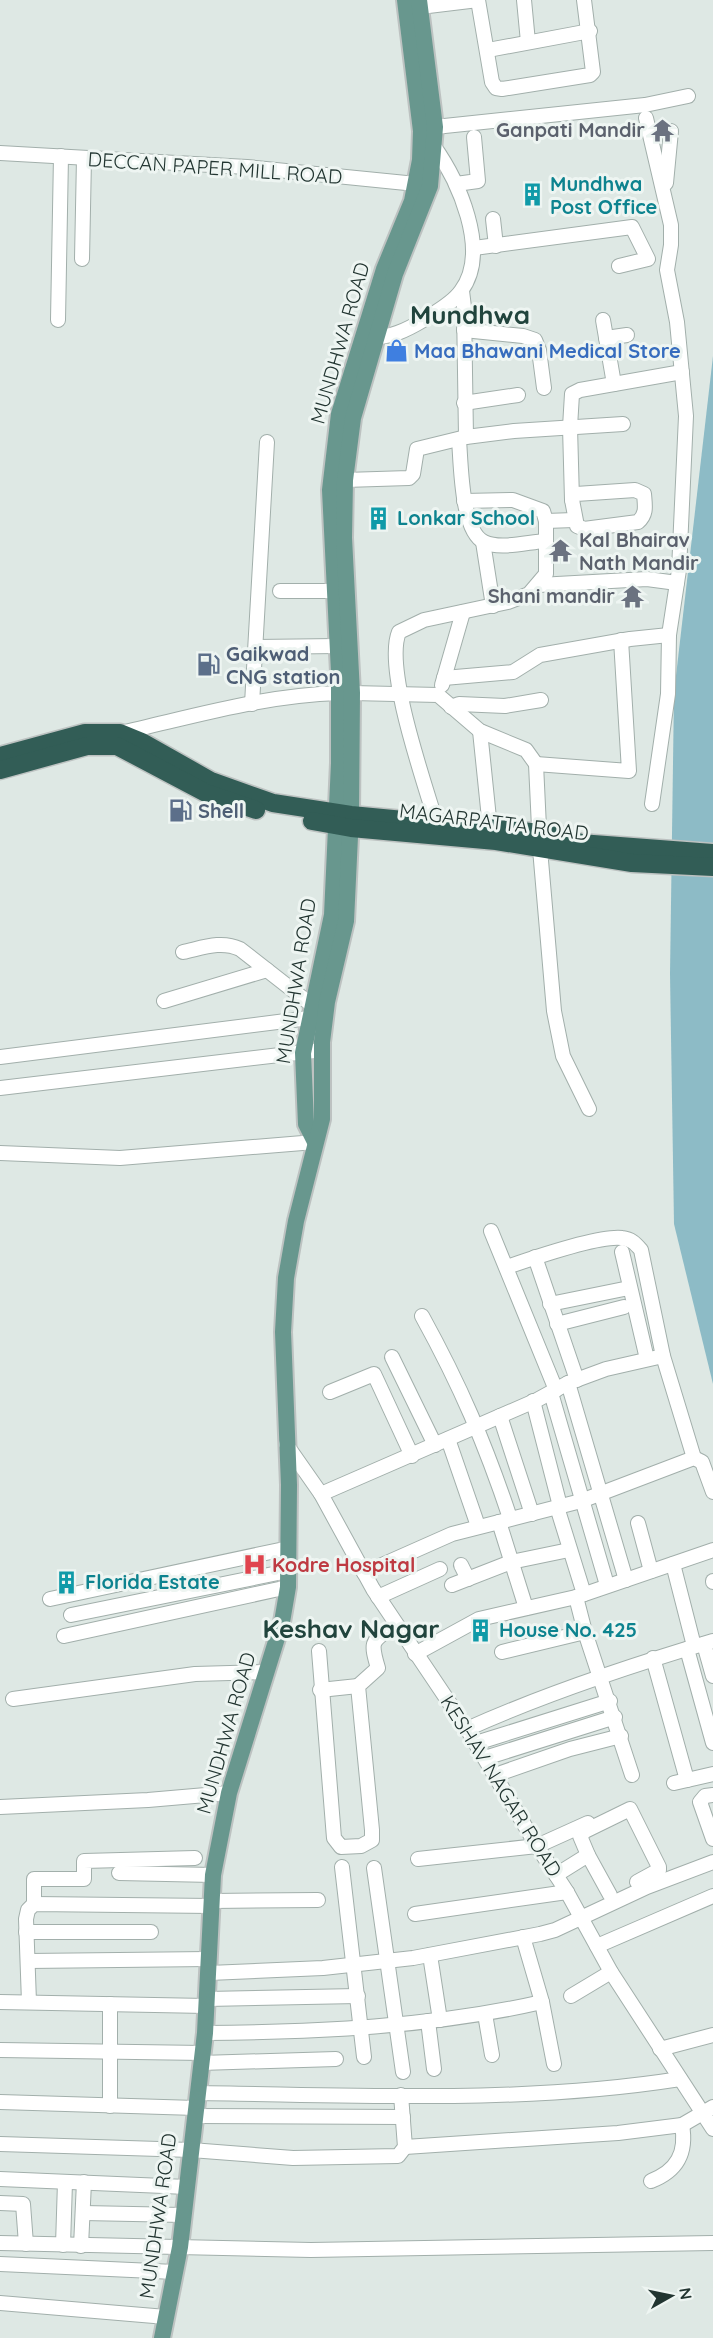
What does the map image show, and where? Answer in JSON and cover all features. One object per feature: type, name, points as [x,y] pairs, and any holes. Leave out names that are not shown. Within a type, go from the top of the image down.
[{"type":"highway","name":"MAGARPATTA ROAD","points":[[0,756],[85,733],[120,733],[142,742],[211,781],[273,803],[344,820],[436,822],[490,828],[540,841]]},
{"type":"highway","name":"MAGARPATTA ROAD","points":[[0,770],[87,746],[117,746],[206,793],[266,813],[344,820],[496,841],[540,841]]},
{"type":"highway","points":[[540,841],[564,845],[580,843],[713,877]]},
{"type":"highway","points":[[633,855],[713,841]]},
{"type":"highway","points":[[633,855],[713,854]]},
{"type":"highway","points":[[633,855],[713,867]]},
{"type":"main road","name":"MUNDHWA ROAD","points":[[346,693],[337,646],[333,591],[330,490],[333,457],[339,414],[395,274],[434,145],[435,127],[415,10]]},
{"type":"main road","name":"MUNDHWA ROAD","points":[[415,10],[423,185]]},
{"type":"main road","name":"MUNDHWA ROAD","points":[[162,2338],[180,2247],[205,2033],[213,1875],[229,1793],[282,1622],[288,1579],[290,1548],[284,1374],[286,1278],[296,1221],[322,1119],[322,1050],[327,1002],[346,921],[345,480],[353,418],[370,337]]},
{"type":"main road","name":"MUNDHWA ROAD","points":[[315,1142],[306,1124],[303,1053],[332,915],[344,820]]},
{"type":"street","points":[[415,10],[478,0],[492,82],[496,88],[586,78],[593,72],[585,0]]},
{"type":"street","points":[[524,0],[528,42]]},
{"type":"street","points":[[488,50],[590,32]]},
{"type":"street","points":[[435,127],[645,105],[688,96]]},
{"type":"street","points":[[646,118],[666,194],[671,225],[671,245],[668,257],[669,289],[677,322],[686,416],[677,584],[669,635],[668,694],[652,804]]},
{"type":"street","points":[[666,194],[671,131]]},
{"type":"street","points":[[474,138],[480,196]]},
{"type":"street","points":[[434,145],[456,184],[472,232],[474,248],[462,291],[464,501],[476,534],[483,542],[493,606]]},
{"type":"street","name":"DECCAN PAPER MILL ROAD","points":[[0,153],[246,167],[423,185]]},
{"type":"street","points":[[58,320],[61,156]]},
{"type":"street","points":[[82,259],[84,158]]},
{"type":"street","points":[[456,184],[478,181]]},
{"type":"street","points":[[493,219],[496,246]]},
{"type":"street","points":[[474,248],[632,226],[648,259]]},
{"type":"street","points":[[619,266],[668,257]]},
{"type":"street","points":[[370,337],[394,335],[413,326],[437,312],[462,291]]},
{"type":"street","points":[[603,320],[614,384]]},
{"type":"street","points":[[464,330],[524,336],[535,340],[539,350],[544,388]]},
{"type":"street","points":[[606,338],[627,335]]},
{"type":"street","points":[[572,500],[573,496],[580,493],[635,490],[644,494],[644,517],[638,522],[627,525],[584,530],[577,526],[574,520],[572,500],[570,426],[572,394],[576,391],[682,372]]},
{"type":"street","points":[[464,403],[519,395]]},
{"type":"street","points":[[345,480],[409,478],[413,474],[417,449],[462,438],[570,426],[623,424]]},
{"type":"street","points":[[252,704],[267,442]]},
{"type":"street","points":[[436,822],[400,693],[394,642],[399,632],[424,620],[518,600],[539,585],[546,574],[548,564],[545,541],[546,521],[543,511],[513,500],[464,501]]},
{"type":"street","points":[[546,521],[574,520]]},
{"type":"street","points":[[483,542],[494,544],[545,541]]},
{"type":"street","points":[[539,585],[647,579],[677,584]]},
{"type":"street","points":[[280,591],[333,591]]},
{"type":"street","points":[[438,695],[463,612]]},
{"type":"street","points":[[444,678],[513,672],[540,655],[621,640],[669,635]]},
{"type":"street","points":[[536,764],[629,771],[621,640]]},
{"type":"street","points":[[256,647],[337,646]]},
{"type":"street","points":[[120,733],[252,704],[346,693],[400,693],[438,695],[480,731],[526,750],[536,764],[554,1011],[563,1056],[589,1109]]},
{"type":"street","points":[[452,706],[459,704],[505,706],[541,700]]},
{"type":"street","points":[[480,731],[490,828]]},
{"type":"street","points":[[183,952],[215,945],[231,945],[267,970],[311,1012]]},
{"type":"street","points":[[164,1001],[267,970]]},
{"type":"street","points":[[0,1057],[311,1012]]},
{"type":"street","points":[[0,1088],[322,1050]]},
{"type":"street","points":[[0,1153],[120,1158],[315,1142]]},
{"type":"street","points":[[490,1231],[563,1386],[602,1492],[626,1580]]},
{"type":"street","points":[[507,1267],[535,1257],[613,1238],[632,1241],[640,1250],[663,1356],[694,1458],[702,1462],[713,1492]]},
{"type":"street","points":[[622,1252],[647,1359]]},
{"type":"street","points":[[535,1257],[557,1324],[563,1386],[581,1501],[607,1585]]},
{"type":"street","points":[[550,1304],[624,1289]]},
{"type":"street","points":[[557,1324],[624,1307]]},
{"type":"street","points":[[422,1316],[457,1379],[477,1426],[505,1520],[511,1562],[526,1608]]},
{"type":"street","points":[[321,1494],[412,1456],[563,1386],[663,1356]]},
{"type":"street","points":[[392,1357],[441,1442],[478,1526]]},
{"type":"street","points":[[330,1392],[374,1374],[412,1456]]},
{"type":"street","points":[[533,1401],[580,1596],[585,1632],[610,1701],[632,1775]]},
{"type":"street","points":[[500,1416],[532,1514]]},
{"type":"street","name":"KESHAV NAGAR ROAD","points":[[286,1444],[321,1494],[378,1597],[476,1743],[567,1892],[611,1972],[680,2079],[708,2110],[713,2129]]},
{"type":"street","points":[[364,1573],[478,1526],[581,1501],[694,1458]]},
{"type":"street","points":[[638,1523],[651,1571]]},
{"type":"street","points":[[50,1599],[290,1548]]},
{"type":"street","points":[[452,1585],[511,1562],[569,1550]]},
{"type":"street","points":[[415,1654],[479,1619],[580,1596],[713,1550]]},
{"type":"street","points":[[673,1564],[699,1645],[713,1676]]},
{"type":"street","points":[[461,1565],[468,1579]]},
{"type":"street","points":[[378,1597],[440,1569]]},
{"type":"street","points":[[71,1615],[288,1579]]},
{"type":"street","points":[[64,1636],[288,1579]]},
{"type":"street","points":[[320,1690],[358,1686],[378,1668],[372,1649],[374,1641],[396,1624]]},
{"type":"street","points":[[502,1652],[585,1632]]},
{"type":"street","points":[[467,1729],[511,1709],[600,1676],[699,1645]]},
{"type":"street","points":[[699,1645],[713,1743]]},
{"type":"street","points":[[319,1651],[320,1690],[334,1838],[341,1847],[361,1846],[372,1840],[358,1686]]},
{"type":"street","points":[[653,1658],[680,1781],[713,1774]]},
{"type":"street","points":[[13,1699],[195,1674],[265,1672]]},
{"type":"street","points":[[476,1743],[610,1701]]},
{"type":"street","points":[[485,1758],[615,1717]]},
{"type":"street","points":[[495,1775],[570,1749],[621,1736]]},
{"type":"street","points":[[0,1807],[148,1800],[229,1793]]},
{"type":"street","points":[[712,1833],[700,1802],[705,1796],[713,1795]]},
{"type":"street","points":[[630,1809],[659,1867],[653,1875],[616,1892],[588,1855],[580,1836],[585,1831],[630,1809]]},
{"type":"street","points":[[417,1859],[537,1846],[592,1821]]},
{"type":"street","points":[[556,1875],[588,1855]]},
{"type":"street","points":[[29,2002],[26,1932],[28,1910],[34,1904],[34,1879],[84,1879],[84,1861],[195,1858]]},
{"type":"street","points":[[27,1961],[209,1966],[355,1965],[430,1955],[555,1930],[647,1887],[713,1862]]},
{"type":"street","points":[[342,1867],[364,2057]]},
{"type":"street","points":[[374,1868],[403,2072]]},
{"type":"street","points":[[119,1873],[213,1875]]},
{"type":"street","points":[[414,1914],[567,1892]]},
{"type":"street","points":[[597,1946],[713,1896]]},
{"type":"street","points":[[34,1904],[212,1904],[318,1900]]},
{"type":"street","points":[[26,1932],[151,1932]]},
{"type":"street","points":[[523,1937],[542,2002],[554,2064]]},
{"type":"street","points":[[430,1955],[434,2069]]},
{"type":"street","points":[[571,1996],[611,1972]]},
{"type":"street","points":[[0,2002],[110,2004],[358,1996]]},
{"type":"street","points":[[205,2033],[434,2021],[485,2014],[542,2002]]},
{"type":"street","points":[[110,2004],[110,2106]]},
{"type":"street","points":[[485,2014],[492,2055]]},
{"type":"street","points":[[660,2049],[713,2035]]},
{"type":"street","points":[[0,2050],[202,2058],[336,2059]]},
{"type":"street","points":[[196,2106],[401,2095],[436,2096],[599,2090],[680,2079]]},
{"type":"street","points":[[0,2144],[191,2150],[293,2158],[388,2157],[402,2154],[405,2147],[401,2095]]},
{"type":"street","points":[[0,2102],[196,2106],[403,2117]]},
{"type":"street","points":[[405,2147],[618,2133],[682,2125],[708,2110]]},
{"type":"street","points":[[651,2181],[665,2175],[675,2167],[685,2142],[682,2125]]},
{"type":"street","points":[[0,2179],[187,2187]]},
{"type":"street","points":[[63,2245],[65,2181]]},
{"type":"street","points":[[81,2246],[84,2182]]},
{"type":"street","points":[[0,2203],[23,2204],[26,2244]]},
{"type":"street","points":[[83,2213],[183,2215]]},
{"type":"street","points":[[0,2242],[81,2246],[311,2250],[713,2243]]},
{"type":"street","points":[[0,2264],[175,2271]]},
{"type":"street","points":[[0,2303],[166,2317]]},
{"type":"water","points":[[713,356],[713,1384],[674,1224],[670,974],[674,693]]},
{"type":"place","name":"Ganpati Mandir","points":[[663,130]]},
{"type":"place","name":"Mundhwa Post Office","points":[[532,195]]},
{"type":"place","name":"Maa Bhawani Medical Store","points":[[396,351]]},
{"type":"place","name":"Lonkar School","points":[[379,518]]},
{"type":"place","name":"Kal Bhairav Nath Mandir","points":[[561,551]]},
{"type":"place","name":"Shani mandir","points":[[633,596]]},
{"type":"place","name":"Gaikwad CNG station","points":[[208,665]]},
{"type":"place","name":"Shell","points":[[180,811]]},
{"type":"place","name":"Kodre Hospital","points":[[254,1565]]},
{"type":"place","name":"Florida Estate","points":[[67,1582]]},
{"type":"place","name":"House No. 425","points":[[481,1630]]},
{"type":"district","name":"Mundhwa","points":[[470,315]]},
{"type":"district","name":"Keshav Nagar","points":[[351,1629]]}]
